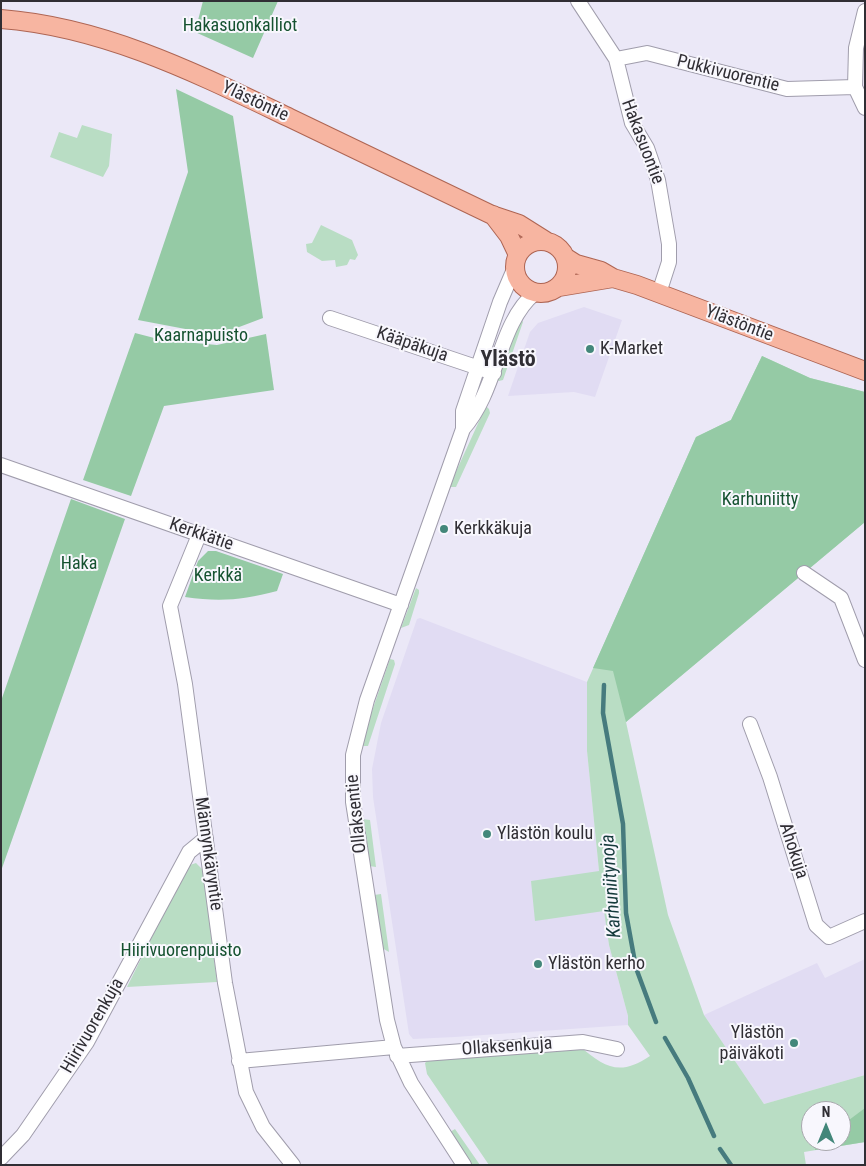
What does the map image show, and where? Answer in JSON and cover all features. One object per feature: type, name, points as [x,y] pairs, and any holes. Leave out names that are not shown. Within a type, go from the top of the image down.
[{"type":"main road","name":"Ylästöntie","points":[[3,19],[63,29],[146,53],[216,83],[492,215],[519,224],[556,245],[565,257],[576,264],[601,271],[613,278],[659,293],[865,370]]},
{"type":"main road","name":"Ylästöntie","points":[[492,215],[508,236],[516,261],[519,282],[524,287],[536,293],[545,293],[559,287],[613,278]]},
{"type":"main road","points":[[516,261],[524,247],[532,242],[546,241]]},
{"type":"main road","points":[[559,287],[567,271],[565,257]]},
{"type":"street","name":"Hakasuontie","points":[[578,1],[616,59],[632,123],[646,148],[658,180],[669,244],[669,262],[659,293]]},
{"type":"street","points":[[864,106],[855,87],[856,48],[865,11]]},
{"type":"street","name":"Pukkivuorentie","points":[[616,59],[647,53],[787,89],[855,87]]},
{"type":"street","name":"Ollaksentie","points":[[464,429],[463,411],[516,261]]},
{"type":"street","name":"Ollaksentie","points":[[464,1165],[411,1082],[395,1052],[375,952],[353,802],[352,771],[358,731],[464,429],[475,416],[516,315],[536,293]]},
{"type":"street","name":"Kääpäkuja","points":[[330,318],[494,372]]},
{"type":"street","name":"Kerkkätie","points":[[1,465],[401,605]]},
{"type":"street","name":"Männynkävyntie","points":[[199,535],[170,606],[185,684],[226,984],[246,1092],[252,1108],[263,1127],[293,1165]]},
{"type":"street","points":[[804,573],[841,598],[865,660]]},
{"type":"street","name":"Ahokuja","points":[[750,724],[770,777],[816,925],[829,937],[865,921]]},
{"type":"street","name":"Hiirivuorenkuja","points":[[1,1158],[23,1135],[87,1042],[189,852],[206,838]]},
{"type":"street","name":"Ollaksenkuja","points":[[240,1060],[583,1042],[617,1049]]},
{"type":"shaded area","points":[[584,307],[622,320],[595,397],[574,392],[508,396],[530,332],[538,323]]},
{"type":"shaded area","name":"Ylästön koulu","points":[[420,618],[587,682],[587,751],[599,871],[609,945],[628,1016],[628,1025],[413,1039],[409,1034],[373,797],[372,769],[381,723],[417,619]]},
{"type":"shaded area","name":"Ylästön päiväkoti","points":[[865,959],[865,1075],[764,1104],[704,1015],[817,963],[825,978]]},
{"type":"green space","name":"Hakasuonkalliot","points":[[203,1],[278,1],[253,58],[195,32]]},
{"type":"green space","points":[[176,89],[233,116],[263,318],[226,332],[196,331],[138,320],[188,172]]},
{"type":"green space","points":[[82,125],[112,134],[109,166],[103,177],[50,157],[59,132],[77,138]]},
{"type":"green space","points":[[321,225],[352,240],[358,255],[355,260],[350,259],[347,265],[336,267],[335,260],[322,261],[307,252],[306,244],[312,243]]},
{"type":"green space","points":[[519,316],[523,322],[503,380],[499,381],[497,380]]},
{"type":"green space","points":[[135,333],[162,340],[217,345],[266,334],[274,390],[164,406],[131,496],[83,480]]},
{"type":"green space","name":"Karhuniitty","points":[[762,356],[810,378],[865,392],[865,522],[626,722],[668,915],[704,1015],[764,1104],[865,1075],[865,1142],[851,1144],[851,1101],[801,1101],[801,1151],[810,1151],[804,1152],[806,1165],[489,1165],[427,1074],[425,1063],[428,1060],[579,1046],[605,1064],[621,1068],[650,1056],[628,1025],[628,1016],[609,945],[604,911],[535,921],[531,881],[599,871],[587,751],[587,682],[696,437],[731,420]]},
{"type":"green space","points":[[762,356],[810,378],[865,392],[865,522],[626,722],[613,671],[593,668],[696,437],[731,420]]},
{"type":"green space","points":[[486,406],[490,413],[456,487],[449,487]]},
{"type":"green space","name":"Haka","points":[[71,499],[125,519],[1,871],[1,701]]},
{"type":"green space","name":"Kerkkä","points":[[208,551],[216,551],[283,574],[277,591],[231,599],[185,597],[198,561]]},
{"type":"green space","points":[[416,588],[419,590],[419,593],[409,625],[401,628]]},
{"type":"green space","points":[[390,659],[394,660],[395,664],[368,746],[362,746],[362,740]]},
{"type":"green space","points":[[362,819],[370,820],[376,867],[369,866]]},
{"type":"green space","name":"Hiirivuorenpuisto","points":[[196,863],[203,870],[217,982],[127,987],[187,866]]},
{"type":"green space","points":[[381,894],[389,952],[382,948],[374,895]]},
{"type":"green space","points":[[865,1108],[865,1142],[851,1144],[851,1118]]},
{"type":"green space","points":[[455,1129],[480,1165],[472,1165],[450,1132]]},
{"type":"waterway","name":"Karhuniitynoja","points":[[604,685],[603,713],[623,824],[626,913],[636,968],[656,1022]]},
{"type":"waterway","name":"Karhuniitynoja","points":[[665,1038],[688,1078],[714,1136]]},
{"type":"waterway","name":"Karhuniitynoja","points":[[720,1149],[731,1165]]},
{"type":"place","name":"K-Market","points":[[590,349]]},
{"type":"place","name":"Kerkkäkuja","points":[[444,529]]},
{"type":"place","name":"Ylästön koulu","points":[[487,834]]},
{"type":"place","name":"Ylästön kerho","points":[[538,964]]},
{"type":"place","name":"Ylästön päiväkoti","points":[[794,1043]]},
{"type":"district","name":"Ylästö","points":[[508,360]]},
{"type":"park label","name":"Kaarnapuisto","points":[[201,336]]}]
